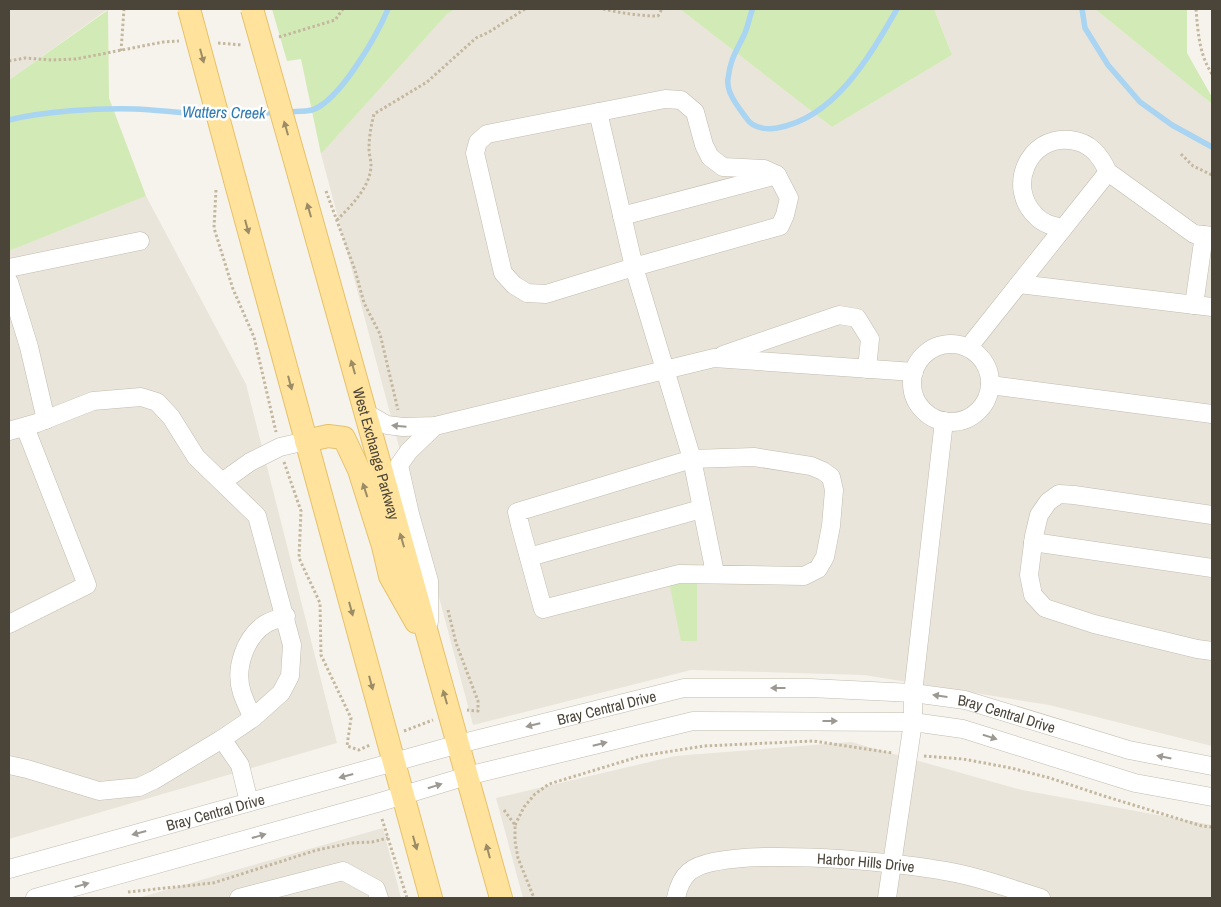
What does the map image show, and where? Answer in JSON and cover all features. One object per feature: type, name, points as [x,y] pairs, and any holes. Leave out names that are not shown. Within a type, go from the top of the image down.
[{"type":"main road","points":[[189,9],[431,898]]},
{"type":"main road","name":"West Exchange Parkway","points":[[252,9],[501,898]]},
{"type":"main road","points":[[306,441],[328,436],[344,438],[359,470],[383,546],[390,576],[430,642]]},
{"type":"street","points":[[665,99],[681,100],[695,112],[704,145],[710,157],[723,166],[764,169],[778,175],[789,198],[780,226],[546,294],[527,293],[514,285],[502,273],[475,154],[478,142],[487,134],[665,99]]},
{"type":"street","points":[[598,112],[634,267],[692,459],[715,573]]},
{"type":"street","points":[[1063,228],[1049,225],[1036,217],[1027,205],[1022,191],[1022,176],[1027,162],[1036,150],[1049,142],[1063,139],[1078,141],[1092,148],[1102,158],[1108,172],[1194,234],[1208,236],[1194,305]]},
{"type":"street","points":[[968,348],[1108,172]]},
{"type":"street","points":[[622,216],[778,175]]},
{"type":"street","points":[[9,268],[140,241]]},
{"type":"street","points":[[9,282],[30,347],[46,420]]},
{"type":"street","points":[[1019,284],[1212,306]]},
{"type":"street","points":[[366,413],[386,425],[403,427],[435,426],[715,358],[838,314],[857,318],[870,339],[867,369]]},
{"type":"street","points":[[951,344],[968,348],[983,360],[989,372],[990,385],[984,404],[970,417],[958,422],[944,421],[932,417],[922,408],[915,397],[912,385],[914,372],[919,361],[923,356],[939,346],[951,344]]},
{"type":"street","points":[[715,358],[914,372]]},
{"type":"street","points":[[990,385],[1212,414]]},
{"type":"street","points":[[9,624],[87,585],[17,429],[46,420],[93,401],[141,397],[157,402],[171,417],[196,457],[258,516],[286,616],[292,645],[290,676],[282,693],[253,718],[222,739],[139,787],[99,792],[9,765]]},
{"type":"street","points":[[887,898],[913,722],[913,692],[944,421]]},
{"type":"street","points":[[430,642],[429,581],[410,514],[399,465],[409,451],[435,426]]},
{"type":"street","points":[[222,482],[250,462],[280,447],[306,441]]},
{"type":"street","points":[[754,457],[810,466],[823,471],[831,477],[834,490],[827,549],[818,569],[804,576],[715,573],[678,574],[543,609],[517,512],[692,459],[754,457]]},
{"type":"street","points":[[1212,515],[1059,494],[1048,502],[1039,515],[1029,575],[1033,595],[1045,608],[1094,624],[1212,651]]},
{"type":"street","points":[[529,557],[702,509]]},
{"type":"street","points":[[1033,542],[1212,568]]},
{"type":"street","points":[[253,718],[242,692],[239,675],[243,653],[252,637],[266,624],[286,616]]},
{"type":"street","name":"Bray Central Drive","points":[[9,869],[458,744],[684,688],[810,688],[913,692],[965,700],[1129,750],[1212,766]]},
{"type":"street","name":"Bray Central Drive","points":[[35,898],[378,803],[468,776],[693,721],[913,722],[964,729],[1134,783],[1212,797]]},
{"type":"street","points":[[222,739],[240,765],[249,802]]},
{"type":"street","name":"Harbor Hills Drive","points":[[676,898],[679,886],[689,872],[704,863],[744,858],[841,858],[940,870],[1041,898]]},
{"type":"street","points":[[239,898],[258,896],[343,871],[376,889],[379,898]]},
{"type":"path","points":[[121,51],[124,9]]},
{"type":"path","points":[[271,40],[335,20],[343,9]]},
{"type":"path","points":[[337,220],[355,202],[365,186],[371,166],[369,151],[370,131],[374,114],[427,82],[476,38],[525,9]]},
{"type":"path","points":[[603,9],[631,15],[658,16],[662,9]]},
{"type":"path","points":[[1196,9],[1198,40],[1212,74]]},
{"type":"path","points":[[9,61],[25,58],[52,60],[76,58],[162,42],[187,42]]},
{"type":"path","points":[[216,43],[244,45]]},
{"type":"path","points":[[1181,154],[1193,166],[1212,175]]},
{"type":"path","points":[[366,770],[359,750],[462,710],[478,711]]},
{"type":"path","points":[[534,898],[518,858],[515,825],[524,807],[535,794],[549,784],[640,756],[704,746],[813,741],[844,747],[963,759],[1050,778],[1202,826],[1212,827]]},
{"type":"path","points":[[378,803],[407,898]]},
{"type":"path","points":[[504,810],[515,825]]},
{"type":"path","points":[[120,894],[213,883],[317,850],[388,838]]},
{"type":"shaded area","points":[[9,9],[108,9],[9,80]]},
{"type":"shaded area","points":[[455,9],[680,9],[832,127],[952,55],[934,9],[1095,9],[1212,104],[1212,746],[1049,705],[864,675],[691,670],[473,725],[321,154],[447,14]]},
{"type":"shaded area","points":[[146,196],[246,384],[337,743],[9,839],[9,251]]},
{"type":"shaded area","points":[[851,742],[1022,790],[1212,825],[1212,898],[523,898],[496,798],[675,756]]},
{"type":"shaded area","points":[[383,828],[401,898],[138,898]]},
{"type":"green space","points":[[272,9],[455,9],[447,14],[321,154],[301,59],[287,61]]},
{"type":"green space","points":[[680,9],[934,9],[952,55],[832,127]]},
{"type":"green space","points":[[1095,9],[1187,9],[1187,53],[1212,97],[1212,104]]},
{"type":"green space","points":[[108,10],[109,98],[146,196],[9,251],[9,80]]},
{"type":"green space","points":[[697,578],[697,641],[681,641],[669,582]]},
{"type":"waterway","name":"Watters Creek","points":[[285,112],[312,110],[323,104],[334,94],[367,50],[388,9]]},
{"type":"waterway","points":[[751,9],[746,30],[730,66],[728,84],[734,100],[750,122],[761,128],[769,129],[798,122],[816,112],[833,98],[862,65],[897,9]]},
{"type":"waterway","points":[[1082,9],[1085,28],[1108,65],[1140,102],[1172,125],[1212,147]]},
{"type":"waterway","name":"Watters Creek","points":[[9,120],[54,112],[105,109],[211,114]]},
{"type":"waterway","name":"Watters Creek","points":[[223,114],[246,115],[276,112]]}]
